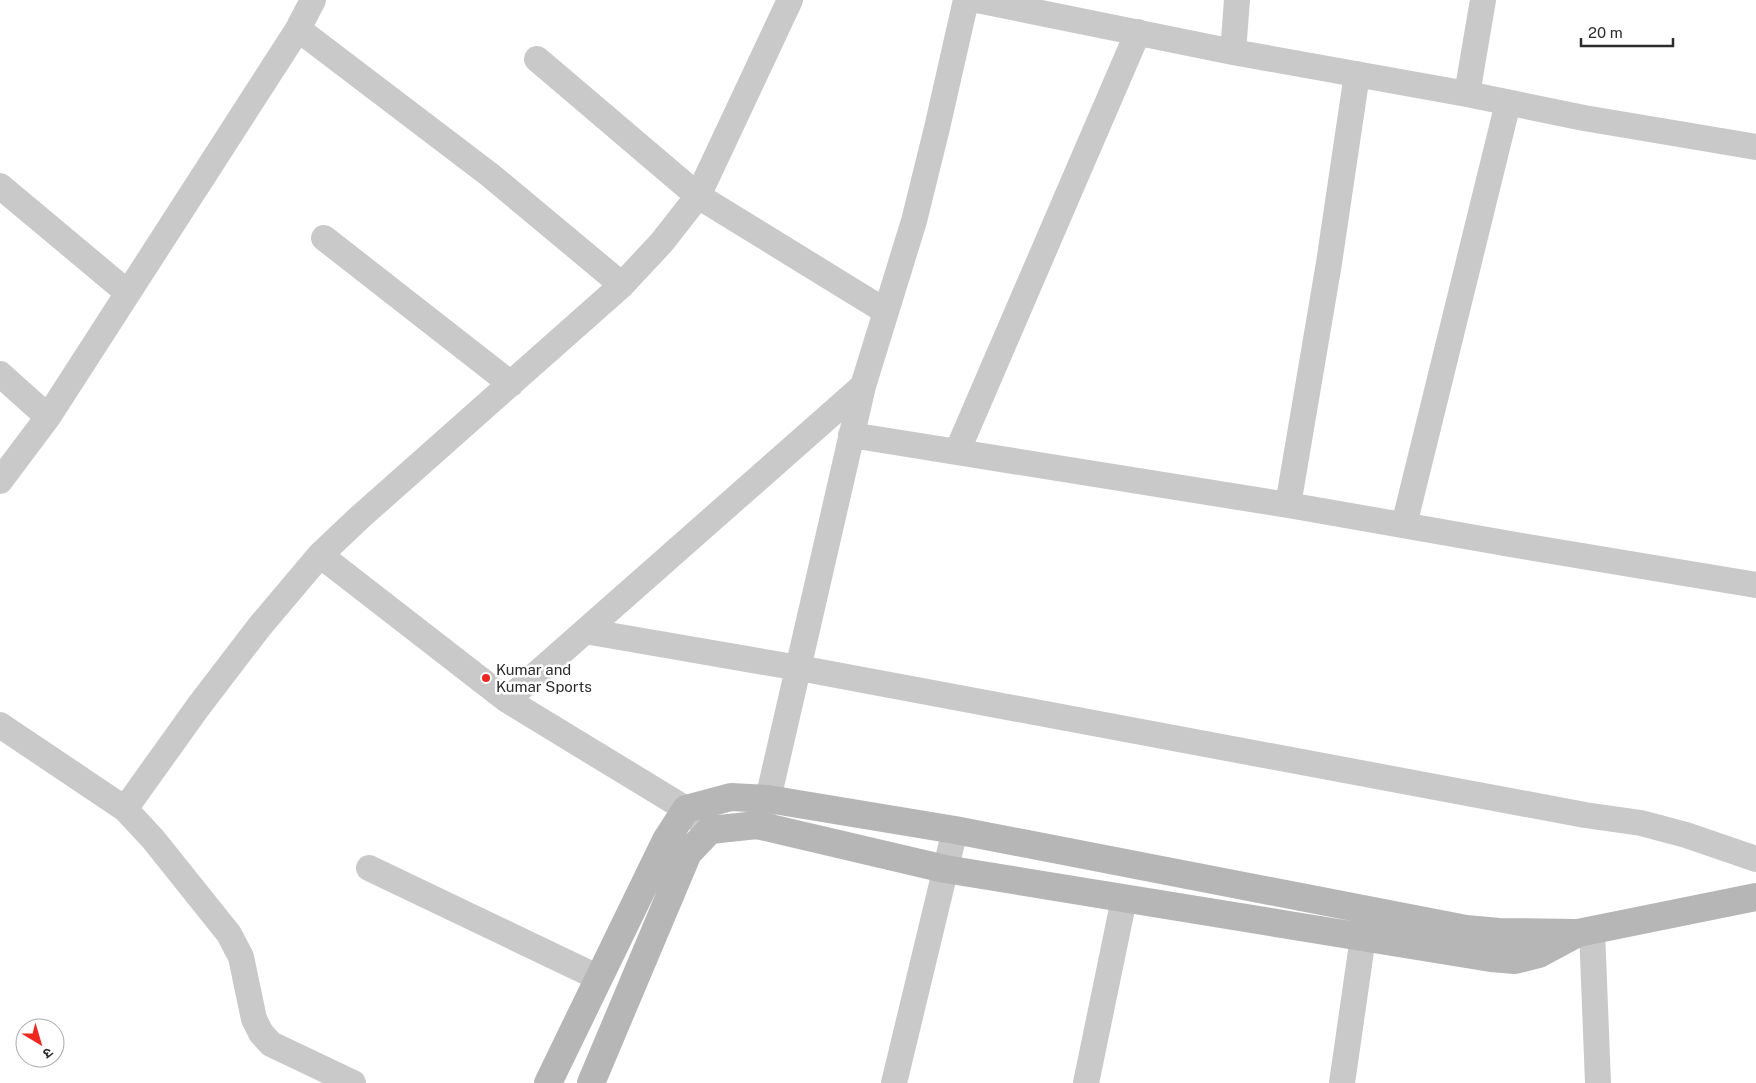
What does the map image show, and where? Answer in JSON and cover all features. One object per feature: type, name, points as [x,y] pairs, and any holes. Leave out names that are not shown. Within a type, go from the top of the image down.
[{"type":"street","points":[[0,481],[48,417],[298,29],[313,0]]},
{"type":"street","points":[[125,810],[198,707],[260,626],[320,555],[359,518],[622,285],[662,242],[698,196],[790,0]]},
{"type":"street","points":[[757,825],[768,799],[863,386],[914,221],[966,0]]},
{"type":"street","points":[[976,0],[1233,52],[1467,94],[1584,118],[1756,146]]},
{"type":"street","points":[[1233,52],[1236,0]]},
{"type":"street","points":[[1467,94],[1483,0]]},
{"type":"street","points":[[298,29],[490,175],[622,285]]},
{"type":"street","points":[[958,452],[1138,32]]},
{"type":"street","points":[[537,59],[698,196],[885,311]]},
{"type":"street","points":[[1288,505],[1329,263],[1357,74]]},
{"type":"street","points":[[1404,525],[1508,103]]},
{"type":"street","points":[[0,186],[128,293]]},
{"type":"street","points":[[324,238],[511,384]]},
{"type":"street","points":[[0,374],[48,417]]},
{"type":"street","points":[[507,700],[863,386]]},
{"type":"street","points":[[851,435],[1288,505],[1756,585]]},
{"type":"street","points":[[320,555],[507,700],[686,809],[710,830]]},
{"type":"street","points":[[585,631],[799,668],[1575,813],[1641,823],[1686,835],[1756,859]]},
{"type":"street","points":[[0,725],[125,810],[153,839],[229,934],[242,957],[254,1019],[271,1044],[353,1083]]},
{"type":"street","points":[[548,1083],[666,840],[686,809],[731,797],[768,799],[954,830],[1466,929],[1585,932],[1756,897]]},
{"type":"street","points":[[591,1083],[688,853],[710,830],[757,825],[945,869],[1491,958],[1515,960],[1539,954],[1585,932]]},
{"type":"street","points":[[894,1083],[954,830]]},
{"type":"street","points":[[369,868],[599,978]]},
{"type":"street","points":[[1086,1083],[1124,899]]},
{"type":"street","points":[[1585,932],[1598,1083]]},
{"type":"street","points":[[1342,1083],[1363,937]]},
{"type":"place","name":"Kumar and Kumar Sports","points":[[486,678]]}]
